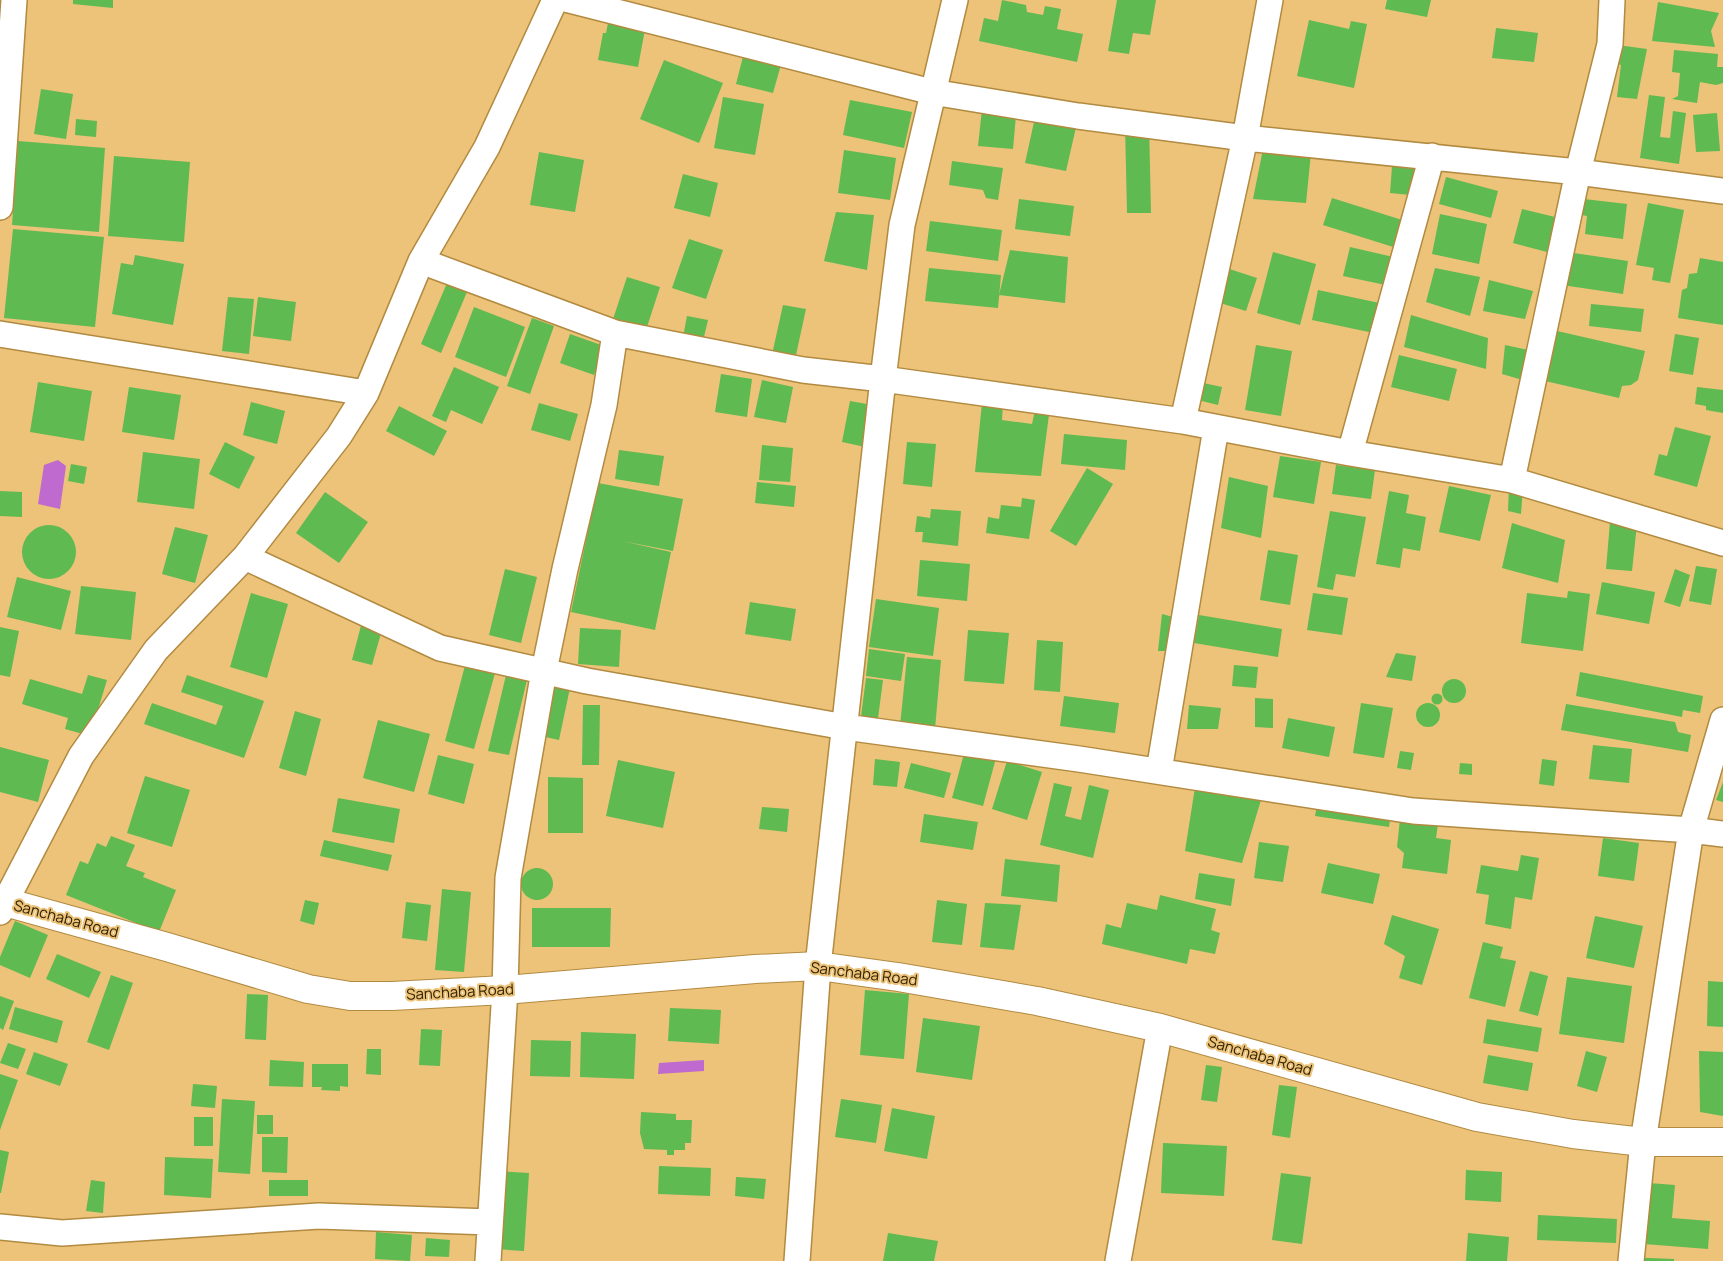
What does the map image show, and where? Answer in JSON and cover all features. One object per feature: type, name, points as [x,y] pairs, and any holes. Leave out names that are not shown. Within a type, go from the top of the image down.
[{"type":"street","points":[[0,207],[14,0]]},
{"type":"street","points":[[2,905],[81,756],[156,650],[245,557],[339,436],[366,393],[421,261],[487,146],[555,0]]},
{"type":"street","points":[[569,0],[932,92],[1078,116],[1245,138],[1578,172],[1723,191]]},
{"type":"street","points":[[797,1261],[818,966],[883,379],[902,225],[955,0]]},
{"type":"street","points":[[1183,421],[1245,138],[1270,0]]},
{"type":"street","points":[[1512,480],[1578,172],[1610,44],[1612,0]]},
{"type":"street","points":[[1350,453],[1432,156]]},
{"type":"street","points":[[421,261],[616,333],[803,370],[883,379],[1183,421],[1350,453],[1512,480],[1723,543]]},
{"type":"street","points":[[488,1261],[505,990],[508,878],[544,671],[565,569],[604,404],[616,333]]},
{"type":"street","points":[[0,334],[366,393]]},
{"type":"street","points":[[1160,771],[1216,428]]},
{"type":"street","points":[[245,557],[440,648],[587,681],[845,727],[1160,771],[1413,811],[1691,830],[1723,834]]},
{"type":"street","points":[[1631,1261],[1643,1142],[1691,830],[1723,720]]},
{"type":"street","name":"Sanchaba Road","points":[[2,905],[167,947],[308,989],[350,996],[392,996],[505,990],[745,969],[818,966],[898,977],[1037,1001],[1160,1028],[1477,1117],[1573,1134],[1643,1142],[1723,1142]]},
{"type":"street","points":[[1118,1261],[1160,1028]]},
{"type":"street","points":[[0,1227],[62,1233],[319,1216],[490,1222]]},
{"type":"shaded area","points":[[58,460],[66,466],[60,509],[38,504],[44,465]]},
{"type":"shaded area","points":[[704,1060],[704,1071],[658,1074],[659,1063]]},
{"type":"building","points":[[73,0],[113,0],[113,8],[73,4]]},
{"type":"building","points":[[1002,0],[1026,5],[1027,12],[1043,15],[1045,6],[1061,9],[1057,29],[1083,34],[1077,62],[979,41],[984,18],[998,21]]},
{"type":"building","points":[[1117,0],[1156,0],[1150,35],[1133,33],[1129,54],[1108,51]]},
{"type":"building","points":[[1387,0],[1431,0],[1427,17],[1385,9]]},
{"type":"building","points":[[1658,2],[1719,13],[1711,31],[1715,47],[1652,41]]},
{"type":"building","points":[[609,18],[646,24],[638,67],[598,60],[603,33],[606,33]]},
{"type":"building","points":[[1309,20],[1349,29],[1351,21],[1367,24],[1354,88],[1297,76]]},
{"type":"building","points":[[1496,28],[1538,33],[1534,62],[1492,58]]},
{"type":"building","points":[[748,37],[784,54],[773,93],[736,84]]},
{"type":"building","points":[[1610,44],[1647,49],[1637,99],[1617,97],[1621,65],[1610,61]]},
{"type":"building","points":[[1674,50],[1718,54],[1717,67],[1723,67],[1723,83],[1716,85],[1700,82],[1697,103],[1672,99],[1678,96],[1680,73],[1672,72]]},
{"type":"building","points":[[664,60],[723,83],[699,143],[640,119]]},
{"type":"building","points":[[41,89],[73,94],[66,139],[34,134]]},
{"type":"building","points":[[1649,95],[1665,97],[1660,137],[1670,138],[1673,111],[1686,113],[1679,164],[1640,158]]},
{"type":"building","points":[[723,97],[764,104],[755,155],[714,148]]},
{"type":"building","points":[[850,100],[912,112],[904,148],[843,135]]},
{"type":"building","points":[[983,100],[1017,104],[1013,149],[978,146]]},
{"type":"building","points":[[1036,113],[1077,123],[1066,171],[1025,163]]},
{"type":"building","points":[[1717,113],[1720,151],[1696,152],[1693,115]]},
{"type":"building","points":[[76,119],[97,121],[96,137],[75,135]]},
{"type":"building","points":[[1149,123],[1151,213],[1127,213],[1125,124]]},
{"type":"building","points":[[18,141],[105,148],[99,232],[12,225]]},
{"type":"building","points":[[1263,149],[1311,153],[1306,203],[1253,199]]},
{"type":"building","points":[[844,150],[896,158],[890,200],[838,193]]},
{"type":"building","points":[[539,152],[584,160],[575,212],[530,205]]},
{"type":"building","points":[[1393,153],[1423,155],[1420,196],[1390,193]]},
{"type":"building","points":[[114,156],[190,162],[184,242],[108,236]]},
{"type":"building","points":[[952,161],[1003,168],[998,200],[986,198],[983,190],[949,185]]},
{"type":"building","points":[[683,174],[718,183],[710,217],[674,208]]},
{"type":"building","points":[[1446,177],[1498,191],[1491,218],[1439,204]]},
{"type":"building","points":[[1332,198],[1415,224],[1406,251],[1323,225]]},
{"type":"building","points":[[1019,199],[1074,206],[1070,236],[1015,229]]},
{"type":"building","points":[[1584,199],[1627,204],[1623,239],[1585,234],[1587,216],[1582,215]]},
{"type":"building","points":[[1648,203],[1684,210],[1670,283],[1652,280],[1654,268],[1636,265]]},
{"type":"building","points":[[1522,209],[1555,217],[1547,252],[1513,243]]},
{"type":"building","points":[[836,212],[874,215],[867,270],[824,261]]},
{"type":"building","points":[[1440,214],[1487,224],[1479,264],[1432,254]]},
{"type":"building","points":[[930,221],[1002,230],[998,261],[926,251]]},
{"type":"building","points":[[13,229],[104,237],[95,327],[4,318]]},
{"type":"building","points":[[689,239],[723,250],[706,299],[672,288]]},
{"type":"building","points":[[1350,247],[1402,259],[1395,287],[1343,276]]},
{"type":"building","points":[[1010,250],[1068,257],[1065,303],[999,295]]},
{"type":"building","points":[[1273,252],[1316,264],[1300,325],[1257,313]]},
{"type":"building","points":[[1567,252],[1628,261],[1623,294],[1562,285]]},
{"type":"building","points":[[135,255],[184,264],[173,325],[112,314],[121,263],[133,265]]},
{"type":"building","points":[[1700,258],[1723,262],[1723,325],[1678,318],[1682,290],[1687,288],[1689,274],[1697,273]]},
{"type":"building","points":[[1211,263],[1257,278],[1246,311],[1201,297]]},
{"type":"building","points":[[929,268],[1001,275],[998,308],[925,301]]},
{"type":"building","points":[[1435,268],[1480,277],[1470,316],[1426,302]]},
{"type":"building","points":[[627,277],[660,287],[646,330],[613,319]]},
{"type":"building","points":[[1489,280],[1533,291],[1525,319],[1483,311]]},
{"type":"building","points":[[447,283],[467,292],[441,353],[421,344]]},
{"type":"building","points":[[1318,290],[1389,305],[1383,335],[1312,320]]},
{"type":"building","points":[[228,297],[254,299],[249,354],[222,351]]},
{"type":"building","points":[[258,297],[296,302],[291,341],[253,336]]},
{"type":"building","points":[[1591,304],[1644,309],[1641,332],[1589,326]]},
{"type":"building","points":[[783,305],[806,309],[794,364],[771,359]]},
{"type":"building","points":[[474,307],[525,327],[506,377],[455,357]]},
{"type":"building","points":[[1411,315],[1488,338],[1486,369],[1404,347]]},
{"type":"building","points":[[687,316],[708,320],[703,341],[683,337]]},
{"type":"building","points":[[532,318],[554,326],[530,394],[507,386]]},
{"type":"building","points":[[1557,331],[1645,351],[1638,380],[1631,385],[1622,386],[1619,398],[1545,381]]},
{"type":"building","points":[[570,334],[604,346],[594,375],[560,363]]},
{"type":"building","points":[[1675,334],[1699,338],[1693,375],[1669,371]]},
{"type":"building","points":[[1256,345],[1292,351],[1281,416],[1245,410]]},
{"type":"building","points":[[1505,345],[1529,350],[1526,381],[1502,374]]},
{"type":"building","points":[[1399,355],[1457,369],[1449,401],[1391,387]]},
{"type":"building","points":[[454,367],[499,387],[482,424],[451,410],[446,422],[432,416]]},
{"type":"building","points":[[721,374],[752,379],[747,417],[715,412]]},
{"type":"building","points":[[762,380],[793,387],[786,423],[754,417]]},
{"type":"building","points":[[1194,381],[1222,387],[1218,405],[1190,398]]},
{"type":"building","points":[[38,382],[92,391],[84,441],[30,432]]},
{"type":"building","points":[[129,387],[181,395],[174,440],[122,432]]},
{"type":"building","points":[[1697,387],[1723,390],[1723,413],[1706,410],[1706,406],[1695,404]]},
{"type":"building","points":[[850,401],[878,406],[870,448],[842,442]]},
{"type":"building","points":[[251,402],[285,411],[277,444],[243,435]]},
{"type":"building","points":[[539,403],[578,414],[570,441],[531,430]]},
{"type":"building","points":[[982,403],[1003,403],[1002,420],[1032,424],[1036,405],[1050,407],[1041,476],[975,472]]},
{"type":"building","points":[[399,406],[447,431],[434,456],[386,431]]},
{"type":"building","points":[[1675,427],[1711,436],[1697,487],[1654,475],[1659,454],[1667,456]]},
{"type":"building","points":[[1064,434],[1127,440],[1125,470],[1061,464]]},
{"type":"building","points":[[225,442],[255,457],[239,489],[209,474]]},
{"type":"building","points":[[907,442],[936,444],[932,487],[903,484]]},
{"type":"building","points":[[762,445],[793,448],[790,482],[759,480]]},
{"type":"building","points":[[619,450],[664,456],[659,486],[615,479]]},
{"type":"building","points":[[143,452],[200,459],[194,509],[137,502]]},
{"type":"building","points":[[1280,456],[1321,462],[1314,504],[1273,497]]},
{"type":"building","points":[[71,464],[87,467],[84,484],[68,481]]},
{"type":"building","points":[[1336,465],[1375,470],[1371,499],[1332,494]]},
{"type":"building","points":[[1087,468],[1113,484],[1076,546],[1050,531]]},
{"type":"building","points":[[1229,477],[1268,486],[1261,538],[1221,528]]},
{"type":"building","points":[[757,482],[796,486],[794,507],[755,503]]},
{"type":"building","points":[[598,483],[683,499],[673,551],[622,541],[671,552],[655,630],[571,612]]},
{"type":"building","points":[[1449,486],[1491,495],[1480,541],[1439,532]]},
{"type":"building","points":[[1509,486],[1523,487],[1521,514],[1508,511]]},
{"type":"building","points":[[0,491],[22,492],[22,517],[0,516]]},
{"type":"building","points":[[1389,491],[1409,495],[1406,513],[1426,517],[1420,551],[1403,548],[1400,568],[1376,564]]},
{"type":"building","points":[[325,492],[368,522],[339,563],[296,533]]},
{"type":"building","points":[[1022,498],[1035,500],[1029,539],[986,533],[988,517],[999,519],[1001,505],[1021,507]]},
{"type":"building","points":[[931,509],[961,511],[958,546],[922,542],[923,532],[915,532],[917,516],[930,518]]},
{"type":"building","points":[[1330,511],[1366,517],[1355,577],[1336,574],[1333,590],[1317,587]]},
{"type":"building","points":[[1610,522],[1637,524],[1632,571],[1606,569]]},
{"type":"building","points":[[1512,523],[1565,540],[1558,583],[1502,568]]},
{"type":"building","points":[[44,525],[54,525],[64,529],[72,537],[76,552],[72,567],[64,575],[54,579],[44,579],[34,575],[26,567],[22,557],[22,547],[26,537],[34,529]]},
{"type":"building","points":[[175,527],[208,535],[195,583],[162,574]]},
{"type":"building","points":[[1268,550],[1298,555],[1290,605],[1260,600]]},
{"type":"building","points":[[920,560],[970,564],[967,601],[917,596]]},
{"type":"building","points":[[1696,566],[1717,569],[1711,605],[1689,601]]},
{"type":"building","points":[[505,569],[537,577],[521,643],[489,635]]},
{"type":"building","points":[[1675,569],[1690,575],[1680,607],[1664,602]]},
{"type":"building","points":[[17,577],[71,591],[61,630],[7,617]]},
{"type":"building","points":[[1602,582],[1655,592],[1649,624],[1596,614]]},
{"type":"building","points":[[81,586],[136,592],[131,640],[75,634]]},
{"type":"building","points":[[1568,591],[1590,594],[1583,651],[1521,643],[1527,593],[1567,598]]},
{"type":"building","points":[[251,593],[288,604],[267,678],[230,667]]},
{"type":"building","points":[[1313,593],[1348,598],[1342,635],[1307,630]]},
{"type":"building","points":[[876,599],[939,608],[933,656],[869,647]]},
{"type":"building","points":[[750,602],[796,609],[791,641],[745,634]]},
{"type":"building","points":[[364,614],[385,619],[372,665],[352,660]]},
{"type":"building","points":[[1162,614],[1173,617],[1170,651],[1158,651]]},
{"type":"building","points":[[1199,615],[1282,629],[1278,657],[1194,643]]},
{"type":"building","points":[[0,627],[19,631],[10,677],[0,675]]},
{"type":"building","points":[[580,628],[621,630],[619,667],[578,664]]},
{"type":"building","points":[[968,630],[1009,633],[1004,684],[964,681]]},
{"type":"building","points":[[1037,640],[1063,642],[1060,692],[1034,690]]},
{"type":"building","points":[[869,649],[905,654],[901,681],[866,676]]},
{"type":"building","points":[[1396,653],[1416,656],[1412,681],[1386,677]]},
{"type":"building","points":[[907,657],[941,660],[935,729],[900,726]]},
{"type":"building","points":[[467,658],[497,666],[474,749],[445,741]]},
{"type":"building","points":[[1234,665],[1258,667],[1256,688],[1232,686]]},
{"type":"building","points":[[1580,672],[1703,696],[1700,713],[1683,710],[1682,717],[1576,696]]},
{"type":"building","points":[[88,675],[107,680],[90,736],[65,729],[68,718],[22,704],[30,679],[82,694]]},
{"type":"building","points":[[187,675],[264,701],[244,758],[144,724],[152,703],[216,725],[223,706],[181,692]]},
{"type":"building","points":[[506,675],[527,680],[509,755],[488,751]]},
{"type":"building","points":[[548,678],[571,683],[559,740],[536,735]]},
{"type":"building","points":[[866,678],[883,680],[877,726],[860,724]]},
{"type":"building","points":[[1454,679],[1462,683],[1466,691],[1462,699],[1454,703],[1446,699],[1442,691],[1446,683]]},
{"type":"building","points":[[1435,694],[1439,694],[1442,699],[1441,703],[1435,704],[1432,701],[1432,697]]},
{"type":"building","points":[[1064,696],[1119,703],[1115,733],[1060,726]]},
{"type":"building","points":[[1255,698],[1273,699],[1273,728],[1255,727]]},
{"type":"building","points":[[1361,703],[1393,708],[1384,758],[1353,753]]},
{"type":"building","points":[[1428,703],[1433,704],[1439,710],[1439,720],[1433,726],[1428,727],[1423,726],[1417,720],[1416,715],[1417,710],[1423,704]]},
{"type":"building","points":[[1566,704],[1675,722],[1678,732],[1691,735],[1688,752],[1561,730]]},
{"type":"building","points":[[583,705],[600,705],[599,765],[582,765]]},
{"type":"building","points":[[1189,705],[1221,708],[1218,729],[1187,729]]},
{"type":"building","points":[[295,711],[321,719],[306,776],[279,768]]},
{"type":"building","points":[[1288,718],[1335,727],[1329,757],[1282,748]]},
{"type":"building","points":[[378,720],[430,734],[414,792],[363,778]]},
{"type":"building","points":[[1593,745],[1632,749],[1629,783],[1589,779]]},
{"type":"building","points":[[0,747],[49,760],[38,802],[0,792]]},
{"type":"building","points":[[965,750],[996,758],[983,806],[952,798]]},
{"type":"building","points":[[1400,751],[1414,753],[1411,770],[1397,768]]},
{"type":"building","points":[[438,755],[474,764],[464,804],[428,794]]},
{"type":"building","points":[[875,759],[900,762],[897,787],[873,785]]},
{"type":"building","points":[[1542,759],[1557,761],[1554,786],[1539,784]]},
{"type":"building","points":[[618,760],[675,772],[663,828],[606,816]]},
{"type":"building","points":[[1007,761],[1042,772],[1027,820],[992,809]]},
{"type":"building","points":[[911,763],[951,773],[944,798],[904,788]]},
{"type":"building","points":[[1460,763],[1472,764],[1472,775],[1459,774]]},
{"type":"building","points":[[145,776],[190,790],[172,847],[127,833]]},
{"type":"building","points":[[548,777],[583,778],[583,833],[548,833]]},
{"type":"building","points":[[1196,781],[1264,790],[1242,863],[1185,851]]},
{"type":"building","points":[[1723,782],[1723,802],[1716,800]]},
{"type":"building","points":[[1054,783],[1072,787],[1065,816],[1081,820],[1089,785],[1109,790],[1093,858],[1040,845]]},
{"type":"building","points":[[1319,794],[1392,805],[1389,827],[1315,816]]},
{"type":"building","points":[[338,798],[400,809],[394,843],[332,832]]},
{"type":"building","points":[[762,807],[789,809],[787,832],[759,829]]},
{"type":"building","points":[[924,814],[978,822],[973,850],[920,842]]},
{"type":"building","points":[[1400,819],[1438,824],[1436,838],[1451,840],[1447,874],[1402,868],[1404,853],[1397,847]]},
{"type":"building","points":[[111,836],[135,845],[126,866],[145,873],[143,877],[176,890],[159,932],[66,895],[80,861],[88,864],[97,843],[106,847]]},
{"type":"building","points":[[1603,838],[1639,843],[1634,881],[1598,876]]},
{"type":"building","points":[[324,840],[392,855],[388,871],[320,856]]},
{"type":"building","points":[[1259,842],[1289,846],[1283,882],[1254,878]]},
{"type":"building","points":[[1521,855],[1539,858],[1532,900],[1515,897],[1511,929],[1485,924],[1489,895],[1476,893],[1481,865],[1518,871]]},
{"type":"building","points":[[1005,859],[1060,865],[1057,902],[1001,896]]},
{"type":"building","points":[[1328,863],[1380,874],[1373,904],[1321,893]]},
{"type":"building","points":[[537,868],[543,869],[548,873],[552,878],[552,890],[548,895],[543,899],[537,900],[531,899],[526,895],[522,890],[521,884],[522,878],[526,873],[531,869]]},
{"type":"building","points":[[1199,873],[1235,879],[1231,906],[1195,899]]},
{"type":"building","points":[[442,889],[471,892],[464,972],[435,970]]},
{"type":"building","points":[[1160,895],[1216,909],[1211,930],[1220,933],[1215,954],[1190,949],[1187,964],[1102,944],[1106,924],[1121,928],[1127,903],[1157,910]]},
{"type":"building","points":[[305,900],[319,903],[314,925],[300,921]]},
{"type":"building","points":[[937,900],[967,904],[962,945],[932,942]]},
{"type":"building","points":[[406,902],[431,905],[427,941],[402,938]]},
{"type":"building","points":[[985,903],[1021,905],[1014,950],[980,947]]},
{"type":"building","points":[[532,908],[611,908],[610,947],[532,947]]},
{"type":"building","points":[[1392,915],[1439,929],[1422,985],[1399,978],[1405,956],[1384,944]]},
{"type":"building","points":[[1595,916],[1643,926],[1634,968],[1586,958]]},
{"type":"building","points":[[15,921],[48,935],[30,978],[0,965],[0,957]]},
{"type":"building","points":[[1483,942],[1503,947],[1500,958],[1516,961],[1505,1007],[1469,998]]},
{"type":"building","points":[[57,954],[101,972],[89,998],[46,979]]},
{"type":"building","points":[[1530,971],[1548,976],[1538,1016],[1519,1011]]},
{"type":"building","points":[[111,975],[133,983],[109,1050],[87,1042]]},
{"type":"building","points":[[1567,977],[1632,986],[1624,1043],[1559,1034]]},
{"type":"building","points":[[1708,981],[1723,982],[1723,1027],[1707,1026]]},
{"type":"building","points":[[865,990],[909,994],[904,1059],[860,1055]]},
{"type":"building","points":[[247,994],[268,995],[266,1040],[245,1039]]},
{"type":"building","points":[[0,996],[14,1001],[3,1030],[0,1028]]},
{"type":"building","points":[[15,1007],[63,1021],[57,1043],[9,1029]]},
{"type":"building","points":[[670,1008],[721,1010],[719,1044],[668,1041]]},
{"type":"building","points":[[923,1018],[980,1026],[972,1080],[916,1072]]},
{"type":"building","points":[[1487,1019],[1542,1028],[1538,1052],[1483,1043]]},
{"type":"building","points":[[421,1029],[442,1030],[440,1066],[419,1065]]},
{"type":"building","points":[[581,1032],[636,1034],[634,1079],[580,1077]]},
{"type":"building","points":[[531,1040],[571,1041],[570,1077],[530,1076]]},
{"type":"building","points":[[8,1043],[26,1049],[18,1069],[0,1063]]},
{"type":"building","points":[[367,1049],[381,1049],[381,1075],[366,1074]]},
{"type":"building","points":[[1586,1051],[1607,1057],[1597,1092],[1577,1086]]},
{"type":"building","points":[[1699,1051],[1723,1052],[1723,1116],[1700,1112]]},
{"type":"building","points":[[34,1052],[68,1064],[60,1086],[26,1074]]},
{"type":"building","points":[[1488,1055],[1533,1063],[1528,1091],[1483,1083]]},
{"type":"building","points":[[270,1060],[304,1062],[303,1087],[269,1086]]},
{"type":"building","points":[[312,1064],[348,1064],[348,1087],[340,1086],[340,1091],[321,1090],[322,1087],[312,1087]]},
{"type":"building","points":[[1206,1065],[1222,1067],[1217,1102],[1201,1100]]},
{"type":"building","points":[[0,1074],[18,1080],[0,1130]]},
{"type":"building","points":[[193,1084],[217,1086],[215,1108],[191,1106]]},
{"type":"building","points":[[1279,1085],[1297,1087],[1290,1138],[1272,1135]]},
{"type":"building","points":[[222,1099],[255,1101],[250,1174],[218,1172]]},
{"type":"building","points":[[841,1099],[882,1105],[876,1143],[835,1137]]},
{"type":"building","points":[[892,1108],[935,1116],[927,1159],[884,1151]]},
{"type":"building","points":[[641,1112],[676,1114],[676,1120],[692,1120],[691,1143],[685,1143],[685,1150],[674,1150],[674,1155],[667,1155],[667,1150],[644,1149],[640,1133]]},
{"type":"building","points":[[257,1115],[273,1115],[273,1134],[257,1134]]},
{"type":"building","points":[[194,1117],[213,1117],[213,1146],[194,1146]]},
{"type":"building","points":[[262,1137],[288,1137],[287,1173],[262,1172]]},
{"type":"building","points":[[1163,1143],[1227,1146],[1224,1196],[1161,1193]]},
{"type":"building","points":[[0,1150],[9,1152],[1,1193],[0,1193]]},
{"type":"building","points":[[165,1157],[213,1159],[211,1198],[164,1195]]},
{"type":"building","points":[[659,1166],[711,1168],[710,1196],[658,1194]]},
{"type":"building","points":[[1466,1170],[1502,1172],[1501,1202],[1465,1200]]},
{"type":"building","points":[[498,1171],[529,1173],[524,1251],[494,1249]]},
{"type":"building","points":[[1281,1173],[1311,1177],[1302,1244],[1272,1240]]},
{"type":"building","points":[[736,1177],[766,1179],[764,1199],[735,1196]]},
{"type":"building","points":[[91,1180],[105,1182],[103,1213],[86,1211]]},
{"type":"building","points":[[269,1180],[308,1180],[308,1196],[269,1196]]},
{"type":"building","points":[[1649,1183],[1675,1185],[1672,1218],[1710,1221],[1708,1249],[1644,1244]]},
{"type":"building","points":[[1538,1215],[1617,1219],[1616,1243],[1537,1240]]},
{"type":"building","points":[[376,1232],[412,1235],[410,1261],[375,1259]]},
{"type":"building","points":[[888,1233],[938,1241],[934,1261],[883,1261]]},
{"type":"building","points":[[1468,1233],[1509,1237],[1507,1261],[1466,1261]]},
{"type":"building","points":[[426,1238],[450,1240],[449,1257],[425,1256]]},
{"type":"building","points":[[1625,1257],[1674,1259],[1674,1261],[1625,1261]]}]
